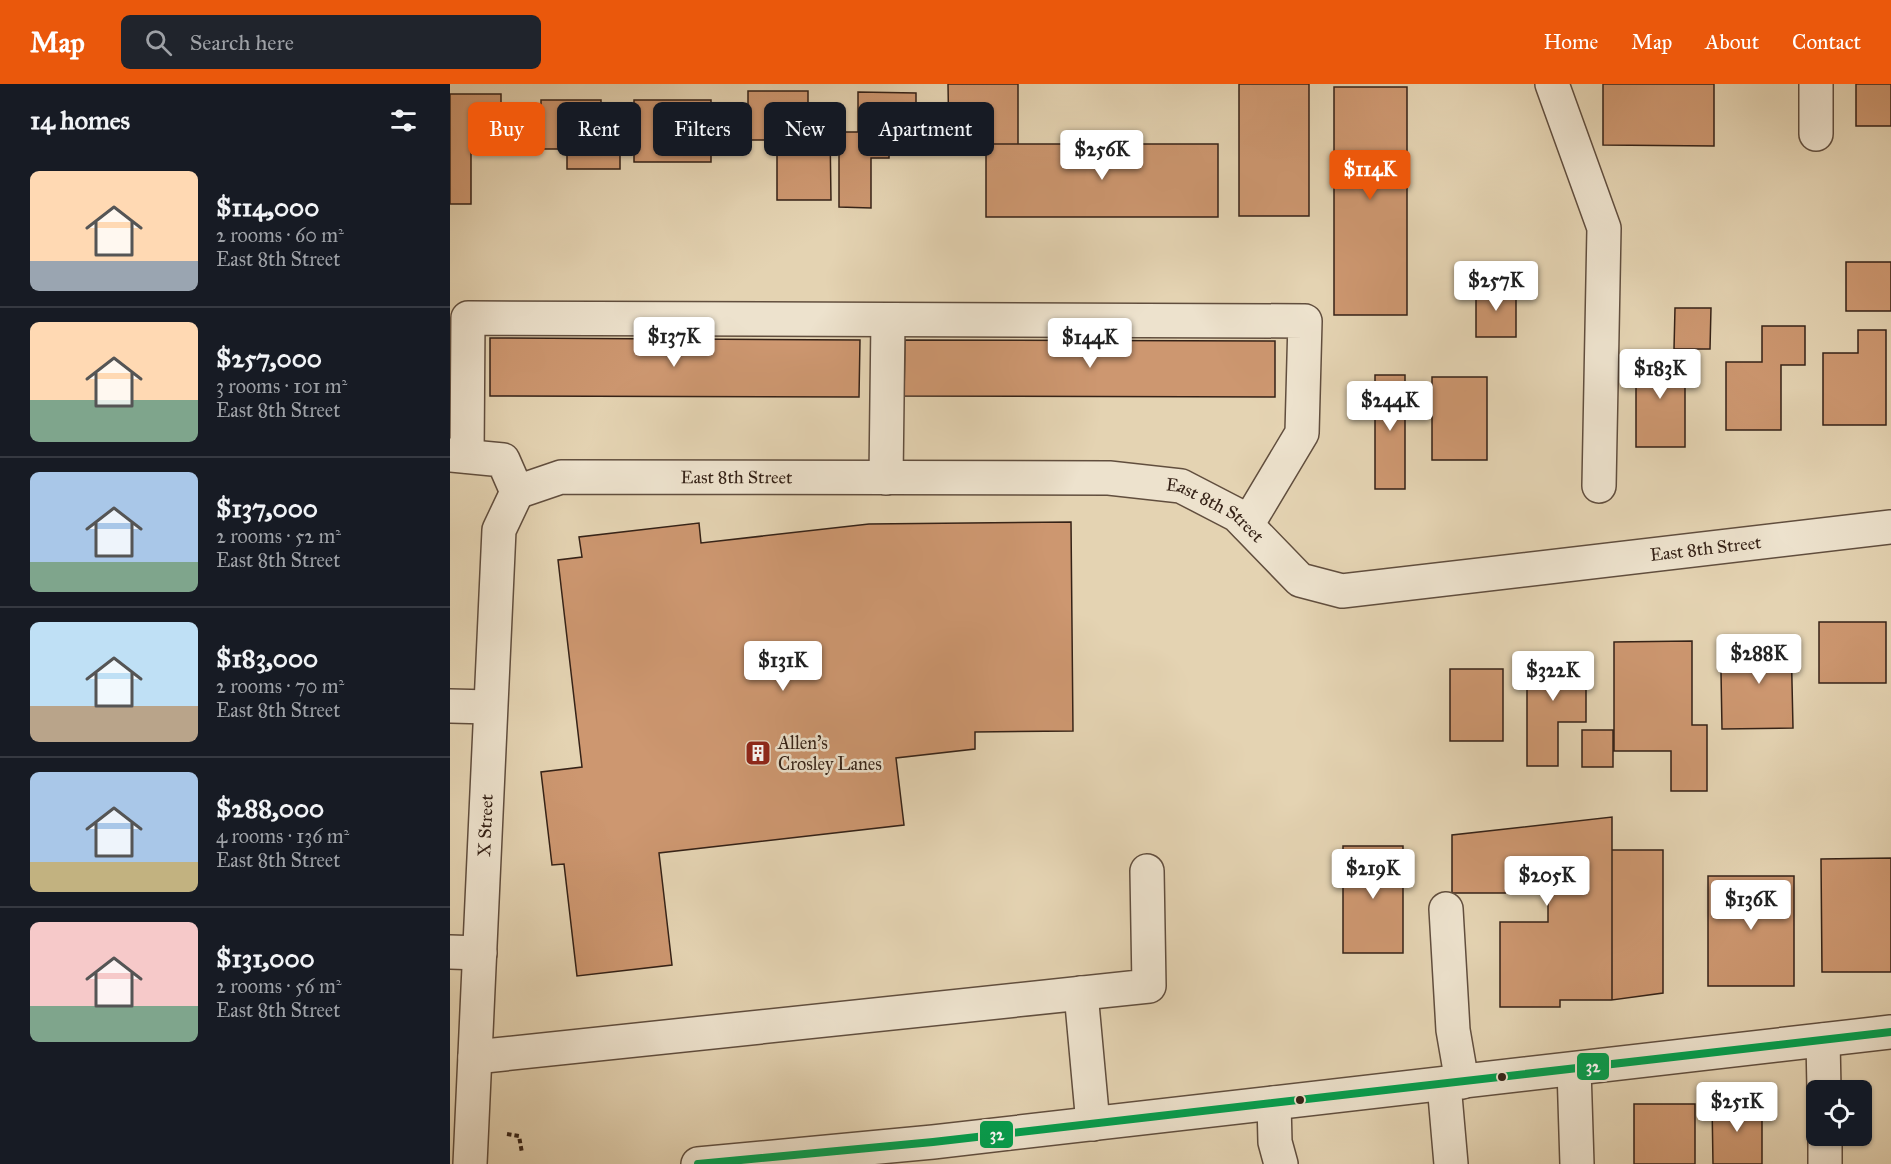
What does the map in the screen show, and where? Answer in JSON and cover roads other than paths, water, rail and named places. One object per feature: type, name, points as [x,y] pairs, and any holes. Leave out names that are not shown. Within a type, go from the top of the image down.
[{"type":"street","points":[[1552,84],[1604,228],[1599,486]]},
{"type":"street","points":[[1815,134],[1816,84]]},
{"type":"street","points":[[517,492],[503,460],[458,456],[468,318],[1305,321],[1302,433],[1247,525]]},
{"type":"street","points":[[886,478],[888,320]]},
{"type":"street","name":"East 8th Street","points":[[517,492],[561,477],[1109,478],[1181,486],[1237,515],[1300,580],[1342,591],[1891,527]]},
{"type":"street","name":"X Street","points":[[470,1164],[465,953],[490,707],[499,530],[517,492]]},
{"type":"street","points":[[450,706],[490,707]]},
{"type":"street","points":[[467,1044],[1149,986],[1147,871]]},
{"type":"street","points":[[1446,909],[1453,1030],[1450,1164]]},
{"type":"street","points":[[1081,993],[1093,1124]]},
{"type":"street","points":[[698,1164],[921,1144],[1891,1032]]},
{"type":"street","points":[[1823,1040],[1824,1080]]},
{"type":"street","points":[[1574,1069],[1577,1164]]},
{"type":"street","points":[[1274,1103],[1275,1142],[1281,1164]]},
{"type":"street","points":[[1825,1146],[1825,1164]]},
{"type":"place","name":"Allen's Crosley Lanes","points":[[758,753]]}]
